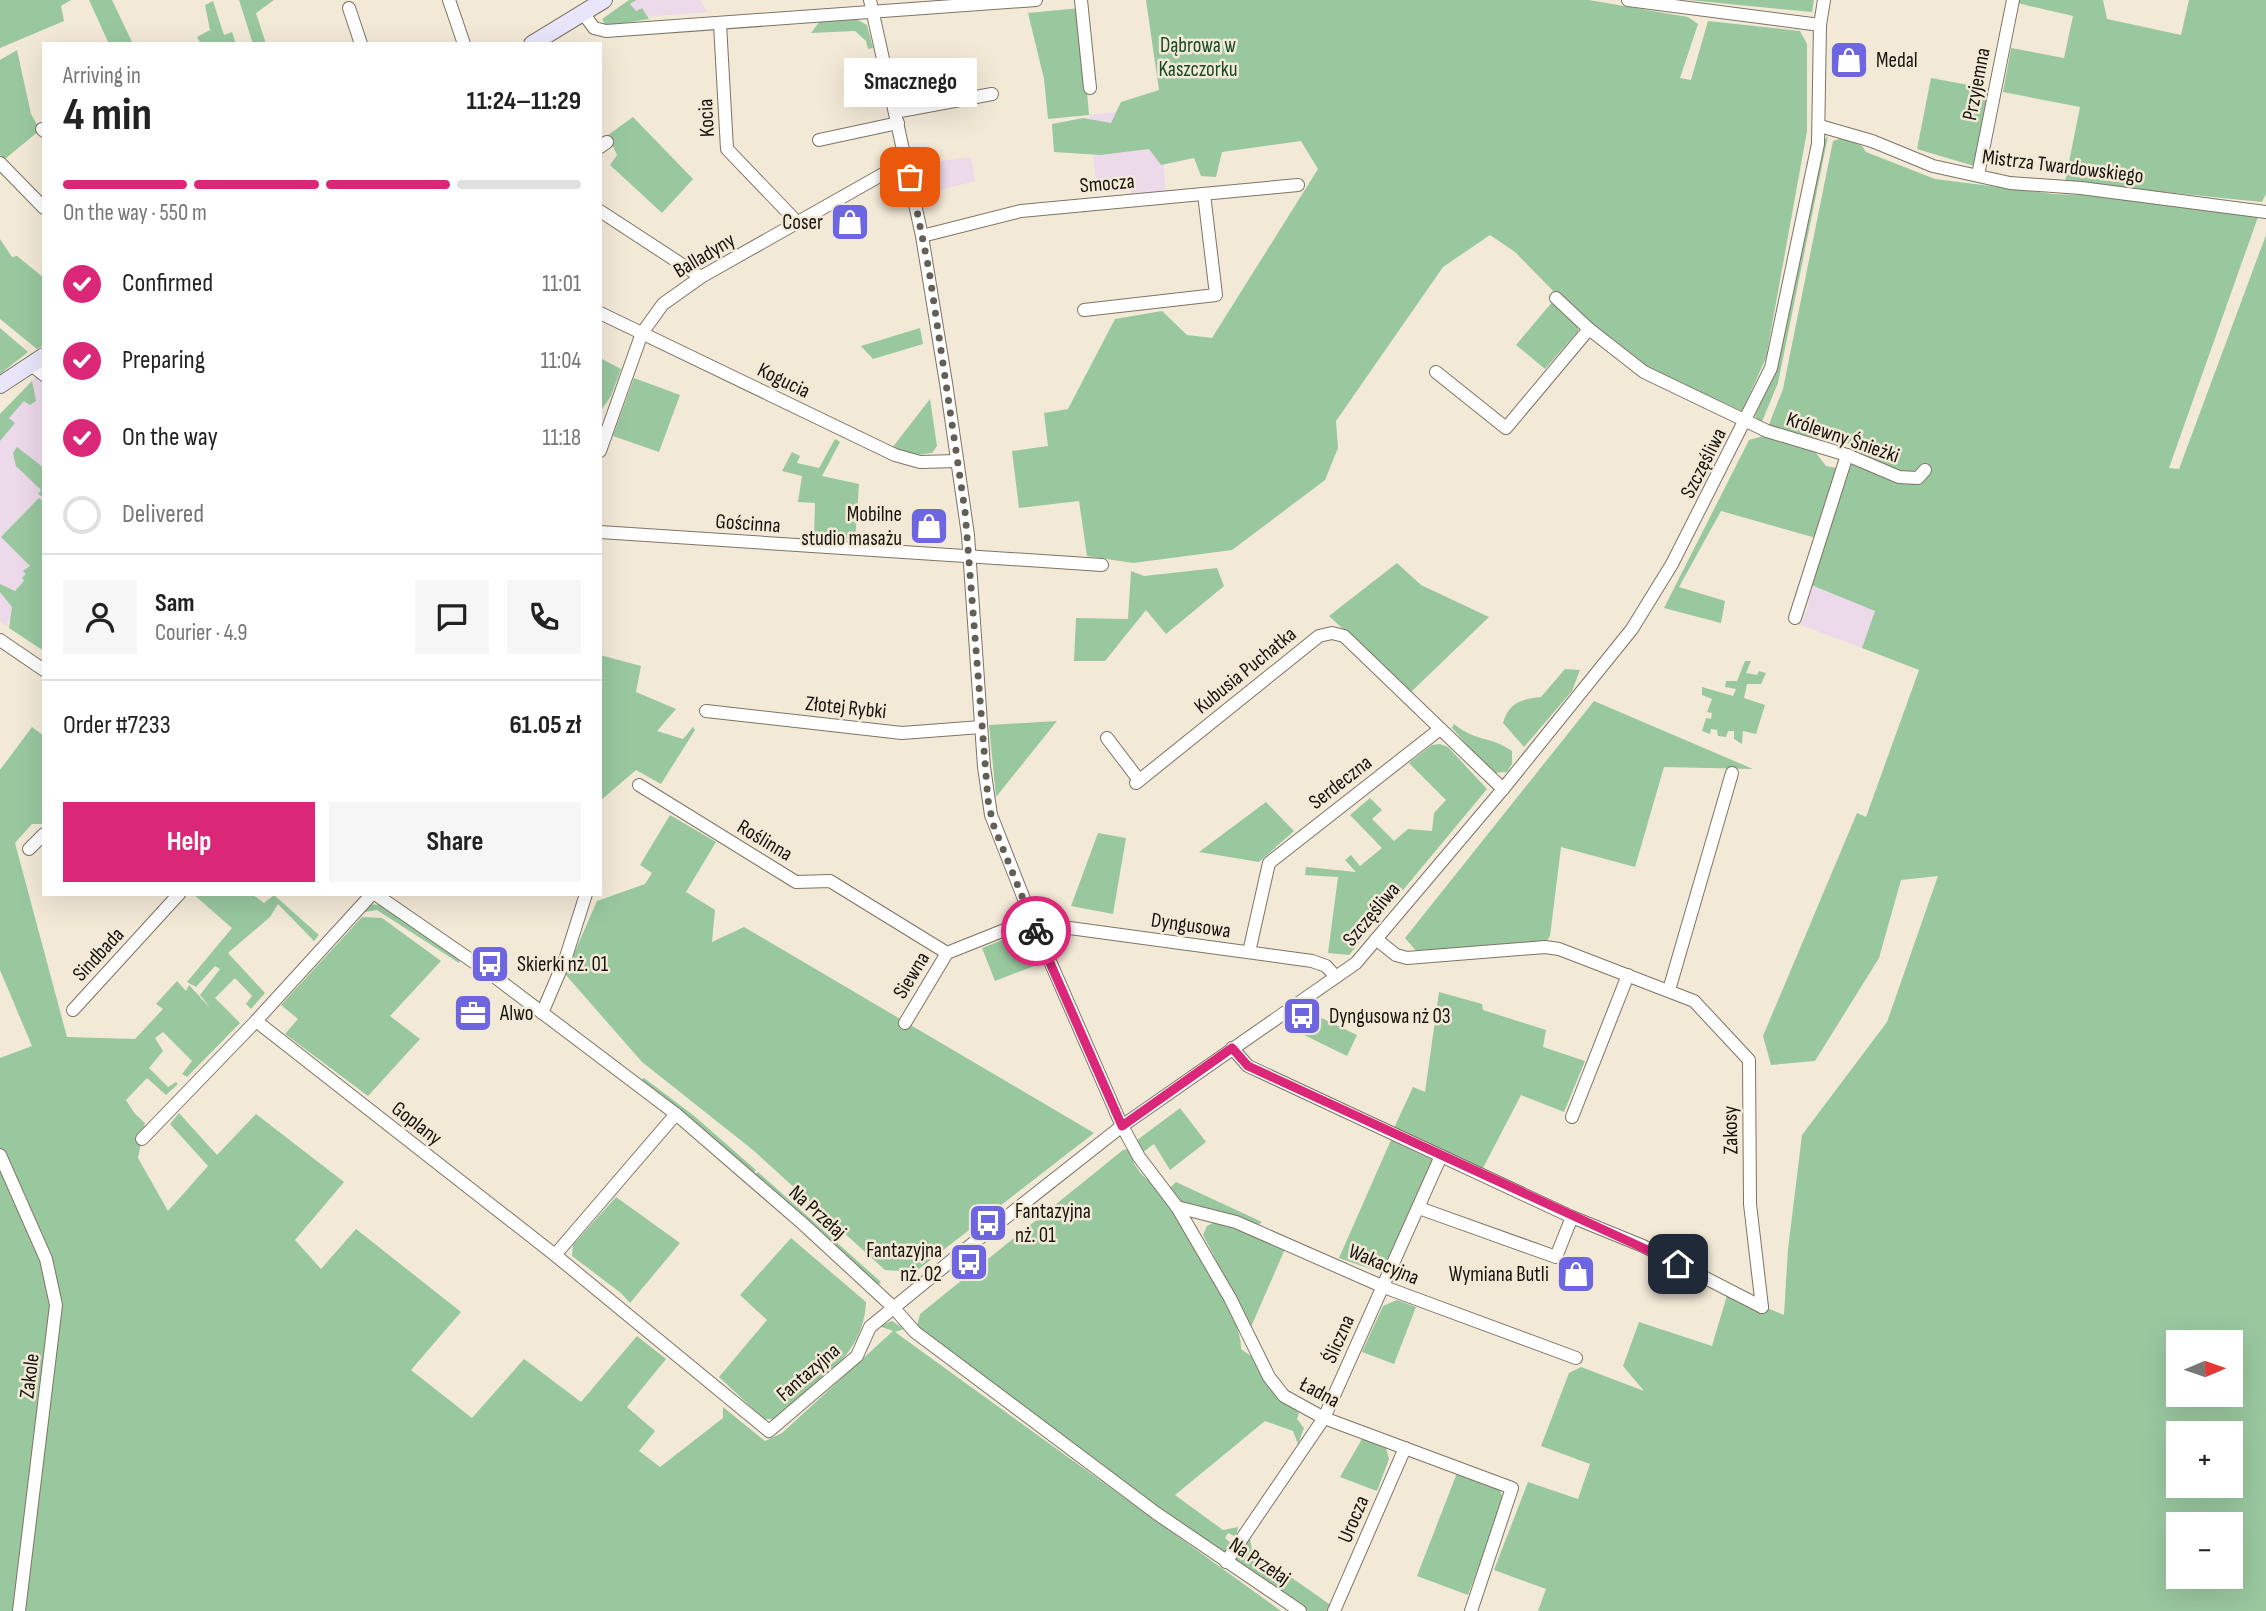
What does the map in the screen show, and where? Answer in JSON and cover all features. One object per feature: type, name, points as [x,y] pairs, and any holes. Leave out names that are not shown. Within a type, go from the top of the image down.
[{"type":"main road","points":[[535,42],[604,0]]},
{"type":"main road","points":[[0,385],[37,360]]},
{"type":"street","points":[[449,0],[463,42]]},
{"type":"street","points":[[583,13],[594,27],[606,32],[720,24],[871,6],[1036,0]]},
{"type":"street","points":[[1081,0],[1090,88]]},
{"type":"street","points":[[1628,0],[1695,5],[1820,25]]},
{"type":"street","name":"Szczęśliwa","points":[[893,1307],[1122,1126],[1356,963],[1605,664],[1653,597],[1746,421],[1773,361],[1820,126],[1820,25],[1824,0]]},
{"type":"street","name":"Przyjemna","points":[[1978,175],[2013,0]]},
{"type":"street","name":"Ładna","points":[[871,6],[922,236],[957,461],[969,557],[981,727],[991,815],[1033,923],[1122,1126],[1139,1157],[1177,1207],[1230,1298],[1274,1385],[1290,1400],[1324,1418],[1512,1488],[1471,1611]]},
{"type":"street","points":[[349,8],[360,42]]},
{"type":"street","name":"Kocia","points":[[720,24],[727,149],[797,222]]},
{"type":"street","points":[[819,140],[992,94]]},
{"type":"street","name":"Mistrza Twardowskiego","points":[[1820,126],[1872,141],[1933,166],[2010,183],[2081,188],[2266,212]]},
{"type":"street","name":"Balladyny","points":[[602,445],[642,333],[663,304],[701,277],[906,161]]},
{"type":"street","points":[[0,163],[42,206]]},
{"type":"street","name":"Smocza","points":[[922,236],[1021,211],[1298,185]]},
{"type":"street","points":[[1084,310],[1216,295],[1203,194]]},
{"type":"street","points":[[602,212],[701,277]]},
{"type":"street","name":"Szczęśliwa","points":[[1556,298],[1589,329],[1644,372],[1746,421]]},
{"type":"street","name":"Kogucia","points":[[602,314],[901,457],[928,463],[957,461]]},
{"type":"street","points":[[1436,372],[1503,431],[1589,329]]},
{"type":"street","name":"Królewny Śnieżki","points":[[1746,421],[1767,431],[1847,455],[1899,477],[1918,478],[1926,470]]},
{"type":"street","points":[[1796,618],[1847,455]]},
{"type":"street","name":"Gościnna","points":[[602,532],[1102,565]]},
{"type":"street","name":"Kubusia Puchatka","points":[[1107,738],[1137,782],[1326,633],[1344,636],[1440,729]]},
{"type":"street","points":[[0,640],[42,669]]},
{"type":"street","name":"Złotej Rybki","points":[[706,711],[902,733],[981,727]]},
{"type":"street","points":[[1440,729],[1503,789]]},
{"type":"street","name":"Serdeczna","points":[[1249,952],[1269,863],[1440,729]]},
{"type":"street","points":[[1669,990],[1732,773]]},
{"type":"street","name":"Roślinna","points":[[639,786],[796,882],[830,881],[947,953]]},
{"type":"street","points":[[29,849],[42,836]]},
{"type":"street","name":"Sindbada","points":[[73,1010],[177,896]]},
{"type":"street","points":[[142,1139],[372,896]]},
{"type":"street","name":"Na Przełaj","points":[[377,896],[542,1013],[676,1114],[893,1307],[915,1332],[1156,1513],[1300,1611]]},
{"type":"street","points":[[542,1013],[566,957],[585,896]]},
{"type":"street","name":"Dyngusowa","points":[[1033,923],[1315,961],[1326,966],[1336,977]]},
{"type":"street","name":"Siewna","points":[[905,1023],[947,953],[1033,923]]},
{"type":"street","name":"Zakosy","points":[[1376,939],[1396,955],[1407,958],[1545,947],[1694,1001],[1749,1060],[1751,1204],[1762,1307],[1643,1246],[1572,1217]]},
{"type":"street","points":[[1572,1117],[1628,975]]},
{"type":"street","name":"Goplany","points":[[256,1021],[555,1255],[769,1431]]},
{"type":"street","points":[[1232,1048],[1248,1066],[1572,1217],[1556,1257],[1419,1208]]},
{"type":"street","points":[[555,1255],[676,1114]]},
{"type":"street","name":"Zakole","points":[[0,1155],[46,1259],[56,1305],[19,1611]]},
{"type":"street","name":"Śliczna","points":[[1226,1562],[1324,1418],[1441,1156]]},
{"type":"street","name":"Wakacyjna","points":[[1177,1207],[1236,1222],[1384,1287],[1576,1358]]},
{"type":"street","name":"Fantazyjna","points":[[769,1431],[857,1356],[870,1327],[893,1307]]},
{"type":"street","name":"Urocza","points":[[1337,1609],[1405,1448]]},
{"type":"shaded area","points":[[633,0],[700,0],[708,12],[603,20]]},
{"type":"shaded area","points":[[1158,108],[1166,192],[1131,196],[1130,188],[1097,192],[1089,115]]},
{"type":"shaded area","points":[[971,157],[975,181],[925,194],[918,164]]},
{"type":"shaded area","points":[[37,376],[42,380],[42,562],[6,626],[0,621],[0,418]]},
{"type":"shaded area","points":[[1809,584],[1876,611],[1862,648],[1801,625],[1809,603],[1805,595]]},
{"type":"green space","points":[[0,0],[71,0],[61,6],[64,21],[0,48]]},
{"type":"green space","points":[[89,0],[112,0],[132,42],[108,42]]},
{"type":"green space","points":[[239,0],[274,0],[256,13],[265,42],[252,42]]},
{"type":"green space","points":[[629,0],[636,0],[630,4],[636,11],[642,8],[649,19],[606,26],[602,19]]},
{"type":"green space","name":"Dąbrowa w Kaszczorku","points":[[1146,0],[1589,0],[1688,17],[1698,24],[1680,78],[1691,80],[1708,21],[1800,31],[1807,44],[1807,131],[1766,358],[1742,411],[1649,368],[1565,303],[1515,252],[1490,235],[1443,267],[1336,421],[1338,448],[1325,480],[1232,550],[1133,563],[1087,556],[1079,501],[1019,508],[1012,451],[1048,446],[1044,413],[1068,409],[1115,319],[1162,311],[1187,335],[1212,338],[1318,169],[1301,141],[1222,152],[1216,177],[1201,176],[1194,158],[1161,165],[1149,149],[1100,155],[1054,152],[1052,124],[1083,118],[1111,123],[1121,102],[1159,90]]},
{"type":"green space","points":[[1688,0],[1814,0],[1812,12]]},
{"type":"green space","points":[[2018,0],[2103,0],[2107,19],[2181,35],[2189,0],[2266,0],[2266,194],[2262,202],[2065,182],[2080,107],[2003,92],[2011,48],[2064,58],[2073,16],[2017,3]]},
{"type":"green space","points":[[213,1],[224,35],[232,32],[235,42],[200,42],[197,37],[210,30],[205,5]]},
{"type":"green space","points":[[1080,8],[1089,115],[1048,119],[1044,79],[1028,13]]},
{"type":"green space","points":[[856,19],[867,25],[873,48],[868,49],[866,41],[855,31],[811,33],[820,21]]},
{"type":"green space","points":[[17,50],[31,114],[40,130],[5,159],[0,155],[0,60]]},
{"type":"green space","points":[[1931,78],[1990,89],[1974,166],[1917,149]]},
{"type":"green space","points":[[633,117],[693,179],[662,213],[610,165],[617,155],[608,135]]},
{"type":"green space","points":[[1828,136],[1778,383],[1761,424],[1755,416],[1779,360],[1822,142]]},
{"type":"green space","points":[[1843,138],[1862,146],[1866,152],[1935,179],[2053,194],[2107,196],[2258,217],[2169,468],[2179,469],[2266,235],[2266,1611],[1538,1611],[1546,1589],[1494,1570],[1528,1482],[1578,1499],[1590,1464],[1541,1446],[1569,1373],[1581,1367],[1644,1391],[1623,1366],[1639,1322],[1712,1346],[1728,1292],[1784,1315],[1788,1249],[1802,1135],[1887,1022],[1938,876],[1901,880],[1879,958],[1815,1061],[1771,1065],[1763,1036],[1857,813],[1866,817],[1919,670],[1862,648],[1875,611],[1809,584],[1858,446],[1818,436],[1817,442],[1768,427],[1783,389],[1833,141]]},
{"type":"green space","points":[[0,239],[12,257],[17,256],[42,276],[42,346],[37,349],[0,319]]},
{"type":"green space","points":[[1553,301],[1578,324],[1578,331],[1545,369],[1516,345]]},
{"type":"green space","points":[[0,328],[28,352],[0,374]]},
{"type":"green space","points":[[920,328],[923,344],[873,359],[861,346]]},
{"type":"green space","points":[[602,359],[621,369],[611,396],[602,409]]},
{"type":"green space","points":[[634,378],[680,395],[659,452],[613,436]]},
{"type":"green space","points":[[32,381],[36,401],[30,405],[24,401],[9,418],[15,423],[0,441],[0,414]]},
{"type":"green space","points":[[930,399],[937,446],[932,453],[916,455],[892,448]]},
{"type":"green space","points":[[1764,433],[1813,449],[1826,466],[1837,468],[1816,538],[1721,511],[1679,587],[1725,601],[1721,623],[1664,608],[1749,440],[1763,436]]},
{"type":"green space","points":[[835,439],[840,442],[822,476],[859,484],[855,543],[814,537],[815,503],[798,502],[802,476],[782,471],[792,452],[800,456],[797,463],[819,468]]},
{"type":"green space","points":[[17,447],[42,466],[42,497],[38,494],[41,490],[16,466],[13,453]]},
{"type":"green space","points":[[39,498],[42,500],[42,650],[9,628],[12,607],[0,592],[0,584],[15,591],[24,581],[22,578],[26,574],[23,571],[30,566],[1,537]]},
{"type":"green space","points":[[1397,563],[1421,585],[1489,617],[1411,692],[1329,616]]},
{"type":"green space","points":[[1217,568],[1224,586],[1166,634],[1146,610],[1105,661],[1074,661],[1076,618],[1128,619],[1131,571],[1144,576]]},
{"type":"green space","points":[[602,656],[641,666],[636,692],[676,709],[657,731],[683,739],[693,727],[695,730],[661,784],[636,770],[602,799]]},
{"type":"green space","points":[[1745,661],[1751,661],[1746,673],[1766,673],[1761,684],[1747,684],[1744,698],[1765,705],[1756,734],[1743,731],[1742,744],[1734,739],[1734,731],[1728,731],[1726,737],[1718,736],[1717,730],[1711,729],[1710,734],[1702,731],[1706,718],[1711,719],[1712,713],[1707,712],[1712,699],[1702,695],[1702,687],[1733,696],[1736,689],[1725,687],[1726,681],[1737,681]]},
{"type":"green space","points":[[1565,669],[1580,670],[1572,691],[1524,747],[1503,723],[1509,710],[1517,703],[1541,697]]},
{"type":"green space","points":[[1594,701],[1753,769],[1664,767],[1635,867],[1561,847],[1550,936],[1546,942],[1417,952],[1405,938]]},
{"type":"green space","points":[[1057,721],[996,797],[989,725]]},
{"type":"green space","points":[[1454,724],[1470,734],[1512,751],[1512,764],[1507,772],[1492,773],[1452,728]]},
{"type":"green space","points":[[32,727],[42,734],[42,824],[32,824],[15,843],[67,1037],[135,1039],[163,1009],[156,1004],[177,981],[186,991],[189,985],[211,1009],[200,995],[220,969],[215,966],[196,987],[187,982],[232,928],[195,896],[255,896],[264,903],[275,896],[319,935],[314,941],[278,904],[270,917],[228,953],[265,993],[251,1009],[246,1004],[252,996],[235,978],[215,998],[240,1023],[187,1077],[182,1074],[192,1061],[163,1032],[155,1038],[163,1051],[149,1068],[168,1087],[176,1082],[178,1084],[166,1095],[147,1078],[126,1100],[145,1123],[138,1158],[168,1211],[208,1166],[170,1124],[179,1113],[217,1155],[256,1114],[344,1182],[295,1240],[321,1269],[356,1229],[461,1312],[411,1370],[472,1418],[524,1359],[581,1402],[637,1336],[666,1359],[627,1407],[655,1431],[639,1451],[660,1467],[723,1418],[723,1407],[765,1441],[782,1433],[893,1331],[879,1326],[892,1321],[904,1329],[895,1332],[1281,1611],[0,1611],[0,1058],[32,1046],[0,970],[0,770]]},
{"type":"green space","points":[[1432,745],[1448,747],[1487,789],[1349,955],[1328,953],[1338,877],[1305,875],[1306,867],[1356,872],[1345,860],[1351,855],[1360,866],[1382,848],[1350,815],[1370,798],[1382,810],[1372,819],[1394,841],[1408,829],[1432,831],[1434,813],[1446,800],[1409,763]]},
{"type":"green space","points":[[1266,802],[1294,831],[1259,862],[1199,852]]},
{"type":"green space","points":[[670,815],[716,842],[686,892],[715,910],[712,942],[744,927],[1094,1133],[915,1272],[885,1270],[753,1150],[642,1062],[565,974],[597,901],[645,884],[652,873],[640,865]]},
{"type":"green space","points":[[1098,833],[1126,838],[1113,914],[1071,906]]},
{"type":"green space","points":[[369,904],[380,905],[460,959],[459,963],[377,910],[363,911]]},
{"type":"green space","points":[[362,917],[382,918],[441,961],[390,1016],[420,1039],[368,1096],[285,1034],[298,1019],[281,1005]]},
{"type":"green space","points":[[1020,933],[1028,936],[1039,964],[995,981],[982,948]]},
{"type":"green space","points":[[1439,992],[1482,1004],[1483,1010],[1546,1030],[1543,1047],[1585,1061],[1564,1112],[1521,1095],[1482,1170],[1394,1128],[1413,1087],[1425,1092]]},
{"type":"green space","points":[[1313,1014],[1357,1035],[1347,1056],[1294,1030]]},
{"type":"green space","points":[[644,1078],[693,1115],[756,1170],[754,1173],[641,1081]]},
{"type":"green space","points":[[1180,1108],[1206,1142],[1170,1170],[1154,1144],[1143,1152],[1136,1141]]},
{"type":"green space","points":[[1391,1140],[1433,1160],[1382,1273],[1339,1258]]},
{"type":"green space","points":[[1129,1149],[1135,1166],[1157,1188],[1209,1268],[1232,1314],[1241,1349],[1255,1359],[1271,1390],[1299,1413],[1297,1419],[1304,1428],[1298,1444],[1293,1431],[1265,1421],[1175,1495],[1223,1530],[1238,1527],[1236,1537],[1228,1533],[1225,1538],[1232,1544],[1226,1552],[1217,1552],[917,1326],[920,1314],[1123,1150]]},
{"type":"green space","points":[[758,1172],[881,1282],[878,1285],[755,1174]]},
{"type":"green space","points":[[1176,1182],[1262,1222],[1258,1225],[1183,1203],[1170,1188]]},
{"type":"green space","points":[[616,1197],[680,1243],[630,1303],[621,1293],[572,1256],[573,1245]]},
{"type":"green space","points":[[1221,1219],[1285,1249],[1251,1327],[1203,1235],[1207,1226]]},
{"type":"green space","points":[[791,1238],[866,1302],[863,1322],[856,1339],[834,1369],[774,1419],[764,1419],[719,1377],[767,1320],[740,1295]]},
{"type":"green space","points":[[1397,1300],[1416,1307],[1394,1364],[1362,1352],[1383,1306]]},
{"type":"green space","points":[[1362,1439],[1386,1448],[1389,1459],[1377,1491],[1340,1477]]},
{"type":"green space","points":[[1457,1473],[1499,1488],[1504,1500],[1468,1595],[1417,1576]]},
{"type":"green space","points":[[1250,1538],[1252,1550],[1332,1606],[1330,1611],[1308,1611],[1236,1563],[1235,1557]]},
{"type":"way so far","points":[[910,177],[929,270],[965,511],[988,800],[993,824],[1036,931]]},
{"type":"place","name":"Medal","points":[[1849,60]]},
{"type":"place","name":"Smacznego","points":[[910,177]]},
{"type":"place","name":"Coser","points":[[850,222]]},
{"type":"place","name":"Mobilne studio masażu","points":[[929,526]]},
{"type":"place","name":"Skierki nż. 01","points":[[490,964]]},
{"type":"place","name":"Alwo","points":[[473,1013]]},
{"type":"place","name":"Dyngusowa nż 03","points":[[1302,1016]]},
{"type":"place","name":"Fantazyjna nż. 01","points":[[988,1223]]},
{"type":"place","name":"Fantazyjna nż. 02","points":[[969,1262]]},
{"type":"place","name":"Wymiana Butli","points":[[1576,1274]]},
{"type":"route","points":[[1036,931],[1122,1126],[1232,1048],[1248,1066],[1678,1264]]}]
